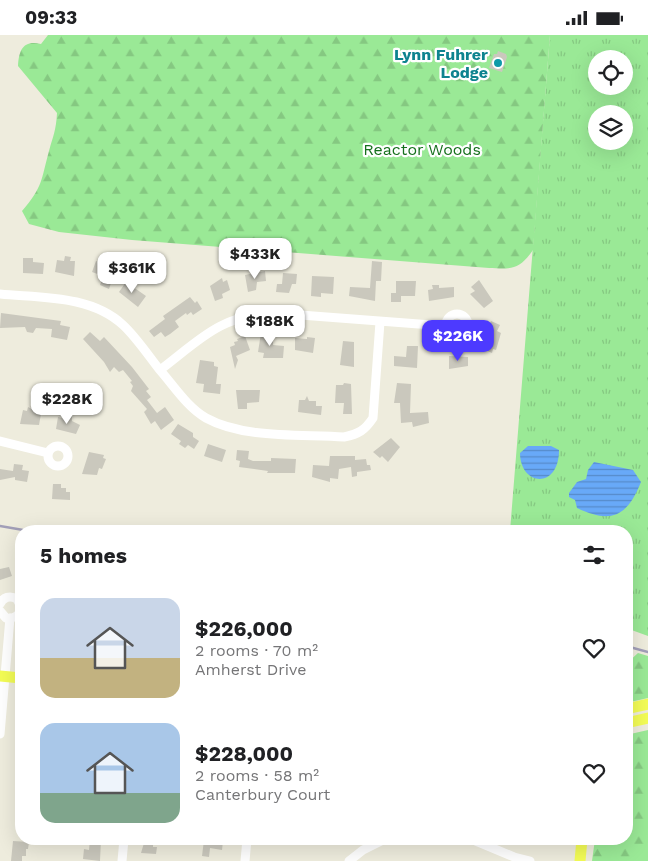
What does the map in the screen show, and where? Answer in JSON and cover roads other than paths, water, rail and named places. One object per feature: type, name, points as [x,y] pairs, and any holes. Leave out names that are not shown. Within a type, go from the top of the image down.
[{"type":"main road","points":[[2,677],[15,678]]},
{"type":"main road","points":[[633,707],[648,704]]},
{"type":"main road","points":[[633,721],[648,718]]},
{"type":"main road","points":[[580,861],[581,845]]},
{"type":"street","points":[[0,295],[72,301],[90,306],[123,325],[186,401],[205,417],[227,427],[249,431],[344,437],[358,434],[373,418],[380,321]]},
{"type":"street","points":[[160,370],[212,330],[224,322],[239,317],[274,313],[445,326]]},
{"type":"street","points":[[0,441],[48,453]]},
{"type":"street","points":[[0,604],[4,599],[10,597],[15,598]]},
{"type":"street","points":[[0,611],[10,619],[15,617]]},
{"type":"street","points":[[0,734],[2,677],[10,619]]},
{"type":"street","points":[[122,861],[123,845]]},
{"type":"street","points":[[245,861],[246,845]]},
{"type":"street","points":[[349,861],[373,845]]},
{"type":"street","points":[[485,845],[514,857],[530,861]]},
{"type":"water","points":[[528,446],[551,446],[559,450],[553,472],[547,477],[540,479],[532,477],[526,472],[520,453]]},
{"type":"water","points":[[594,462],[633,470],[641,482],[636,494],[624,510],[608,516],[599,516],[577,508],[575,500],[569,497],[569,493],[577,482],[586,479],[588,470]]},
{"type":"railway","points":[[0,526],[15,529]]},
{"type":"railway","points":[[633,648],[648,652]]},
{"type":"place","name":"Lynn Fuhrer Lodge","points":[[498,63]]},
{"type":"park label","name":"Reactor Woods","points":[[422,149]]}]
